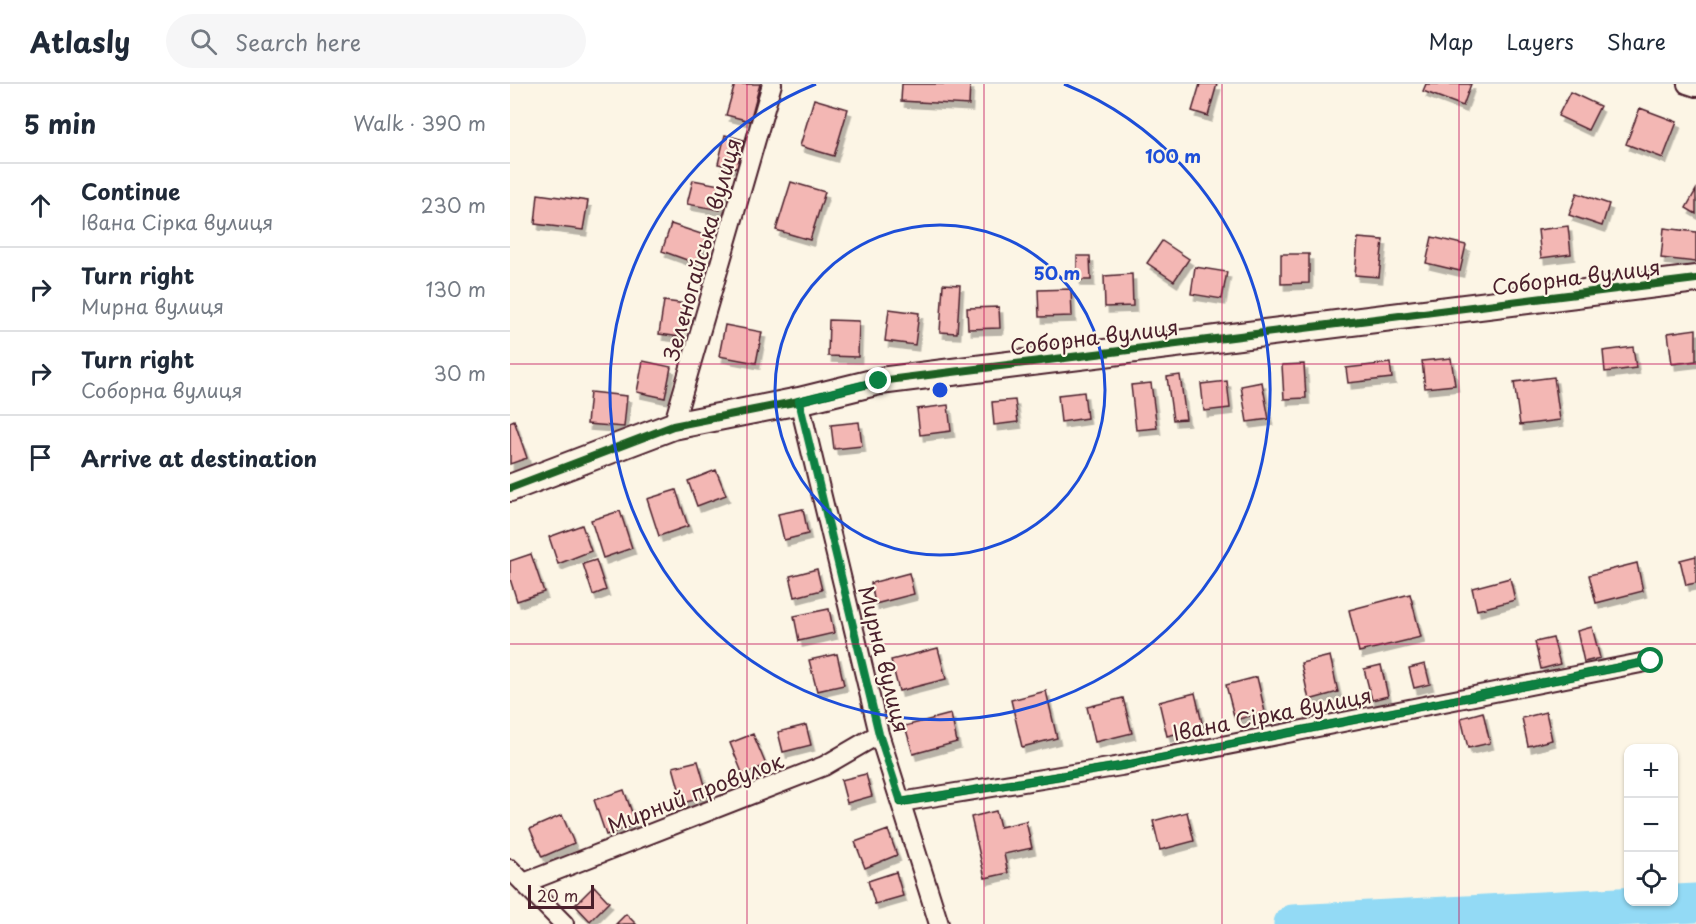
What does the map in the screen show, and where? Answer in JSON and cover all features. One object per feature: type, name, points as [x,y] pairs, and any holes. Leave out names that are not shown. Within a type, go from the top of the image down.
[{"type":"street","name":"Зеленогайська вулиця","points":[[673,426],[772,84]]},
{"type":"street","points":[[1687,84],[1696,87]]},
{"type":"street","name":"Соборна вулиця","points":[[510,488],[673,426],[799,401],[879,381],[1696,279]]},
{"type":"street","name":"Мирна вулиця","points":[[799,401],[879,734],[939,924]]},
{"type":"street","name":"Івана Сірка вулиця","points":[[901,802],[1121,766],[1651,661]]},
{"type":"street","name":"Мирний провулок","points":[[524,883],[824,766],[879,734]]},
{"type":"street","points":[[510,869],[564,924]]},
{"type":"building","points":[[735,84],[760,84],[750,121],[726,115]]},
{"type":"building","points":[[902,84],[970,84],[969,105],[901,101]]},
{"type":"building","points":[[1200,84],[1217,84],[1208,116],[1192,111]]},
{"type":"building","points":[[1426,84],[1471,84],[1463,106],[1423,91]]},
{"type":"building","points":[[1570,92],[1600,106],[1588,130],[1558,116]]},
{"type":"building","points":[[814,99],[848,109],[834,156],[800,146]]},
{"type":"building","points":[[1640,108],[1677,122],[1663,158],[1626,144]]},
{"type":"building","points":[[725,135],[744,140],[737,168],[718,164]]},
{"type":"building","points":[[693,180],[725,186],[720,210],[687,204]]},
{"type":"building","points":[[791,182],[825,192],[810,240],[776,230]]},
{"type":"building","points":[[1696,190],[1696,214],[1686,208]]},
{"type":"building","points":[[1577,193],[1609,204],[1602,226],[1569,215]]},
{"type":"building","points":[[538,194],[588,201],[583,230],[535,224]]},
{"type":"building","points":[[671,224],[707,236],[698,264],[662,251]]},
{"type":"building","points":[[1568,226],[1571,254],[1541,258],[1538,230]]},
{"type":"building","points":[[1664,228],[1696,232],[1696,262],[1661,258]]},
{"type":"building","points":[[1432,237],[1466,245],[1460,271],[1426,263]]},
{"type":"building","points":[[1358,238],[1383,240],[1379,277],[1355,275]]},
{"type":"building","points":[[1162,241],[1189,259],[1174,281],[1147,263]]},
{"type":"building","points":[[1281,254],[1309,254],[1309,283],[1281,284]]},
{"type":"building","points":[[1077,256],[1090,256],[1091,280],[1077,280]]},
{"type":"building","points":[[1195,267],[1227,272],[1222,299],[1191,294]]},
{"type":"building","points":[[1132,274],[1133,306],[1105,307],[1104,276]]},
{"type":"building","points":[[943,284],[960,285],[957,333],[940,332]]},
{"type":"building","points":[[1071,289],[1072,316],[1039,317],[1038,290]]},
{"type":"building","points":[[664,301],[686,304],[681,337],[659,334]]},
{"type":"building","points":[[999,307],[1000,328],[968,329],[967,308]]},
{"type":"building","points":[[889,309],[919,313],[915,345],[885,341]]},
{"type":"building","points":[[829,320],[859,321],[858,357],[828,356]]},
{"type":"building","points":[[725,325],[762,332],[756,363],[719,356]]},
{"type":"building","points":[[1696,329],[1696,361],[1672,364],[1668,333]]},
{"type":"building","points":[[1633,347],[1636,368],[1605,372],[1603,351]]},
{"type":"building","points":[[1451,358],[1455,385],[1425,388],[1422,361]]},
{"type":"building","points":[[643,361],[671,367],[665,398],[637,392]]},
{"type":"building","points":[[1390,363],[1392,378],[1348,383],[1346,368]]},
{"type":"building","points":[[1304,364],[1306,398],[1284,399],[1282,365]]},
{"type":"building","points":[[1180,375],[1186,419],[1173,420],[1167,377]]},
{"type":"building","points":[[1554,377],[1560,420],[1520,425],[1514,382]]},
{"type":"building","points":[[1227,381],[1230,408],[1204,411],[1201,384]]},
{"type":"building","points":[[1262,382],[1269,419],[1247,422],[1241,386]]},
{"type":"building","points":[[1151,383],[1157,428],[1136,430],[1131,385]]},
{"type":"building","points":[[590,392],[627,396],[624,427],[587,424]]},
{"type":"building","points":[[1084,392],[1087,418],[1061,422],[1058,395]]},
{"type":"building","points":[[1015,400],[1018,422],[994,425],[992,402]]},
{"type":"building","points":[[948,405],[951,431],[920,435],[917,409]]},
{"type":"building","points":[[514,420],[527,458],[510,464],[510,422]]},
{"type":"building","points":[[859,422],[862,446],[834,449],[831,425]]},
{"type":"building","points":[[716,470],[726,495],[697,506],[688,481]]},
{"type":"building","points":[[676,490],[688,526],[659,536],[647,499]]},
{"type":"building","points":[[803,509],[808,534],[784,540],[778,514]]},
{"type":"building","points":[[620,511],[632,548],[603,558],[591,520]]},
{"type":"building","points":[[582,525],[591,551],[558,564],[549,537]]},
{"type":"building","points":[[531,554],[544,592],[517,601],[510,579],[510,561]]},
{"type":"building","points":[[1696,556],[1696,583],[1686,585],[1680,560]]},
{"type":"building","points":[[596,560],[606,590],[593,595],[583,564]]},
{"type":"building","points":[[1637,563],[1643,591],[1596,603],[1589,575]]},
{"type":"building","points":[[817,569],[822,590],[795,597],[790,576]]},
{"type":"building","points":[[909,573],[914,594],[875,604],[871,583]]},
{"type":"building","points":[[1510,578],[1515,600],[1477,610],[1472,588]]},
{"type":"building","points":[[1410,594],[1421,637],[1359,652],[1349,610]]},
{"type":"building","points":[[829,609],[834,633],[799,641],[794,616]]},
{"type":"building","points":[[1592,627],[1600,658],[1584,662],[1577,631]]},
{"type":"building","points":[[1553,638],[1560,664],[1541,669],[1535,642]]},
{"type":"building","points":[[938,648],[946,679],[899,691],[891,660]]},
{"type":"building","points":[[837,654],[844,685],[817,691],[809,660]]},
{"type":"building","points":[[1330,656],[1338,692],[1309,700],[1301,663]]},
{"type":"building","points":[[1425,664],[1430,684],[1414,688],[1409,668]]},
{"type":"building","points":[[1381,665],[1388,696],[1372,700],[1364,669]]},
{"type":"building","points":[[1257,677],[1265,712],[1235,720],[1226,685]]},
{"type":"building","points":[[1046,691],[1057,738],[1022,747],[1011,700]]},
{"type":"building","points":[[1195,693],[1203,727],[1167,736],[1159,702]]},
{"type":"building","points":[[1123,698],[1132,733],[1095,742],[1087,707]]},
{"type":"building","points":[[1483,712],[1490,743],[1468,748],[1461,718]]},
{"type":"building","points":[[1546,712],[1552,740],[1528,746],[1522,718]]},
{"type":"building","points":[[951,714],[957,742],[913,754],[905,726]]},
{"type":"building","points":[[806,725],[811,745],[783,752],[778,732]]},
{"type":"building","points":[[753,734],[766,765],[743,775],[730,743]]},
{"type":"building","points":[[698,761],[708,796],[683,803],[673,767]]},
{"type":"building","points":[[866,774],[872,796],[847,803],[841,780]]},
{"type":"building","points":[[624,790],[636,824],[606,835],[594,800]]},
{"type":"building","points":[[996,811],[1000,827],[1026,821],[1032,848],[1004,854],[1008,873],[985,878],[971,817]]},
{"type":"building","points":[[1187,812],[1194,841],[1160,850],[1153,821]]},
{"type":"building","points":[[562,815],[574,843],[542,857],[530,829]]},
{"type":"building","points":[[888,830],[897,855],[865,868],[855,842]]},
{"type":"building","points":[[896,872],[903,896],[875,904],[868,881]]},
{"type":"building","points":[[594,886],[609,902],[590,921],[575,905]]},
{"type":"building","points":[[626,914],[636,924],[616,924]]},
{"type":"waterway","points":[[1293,924],[1696,903]]},
{"type":"cycle path","points":[[510,488],[673,426],[799,401],[880,381],[1696,279]]},
{"type":"cycle path","points":[[901,802],[1121,766],[1651,661]]},
{"type":"route","points":[[879,381],[799,401],[879,734],[901,802],[1121,766],[1651,661]]}]
